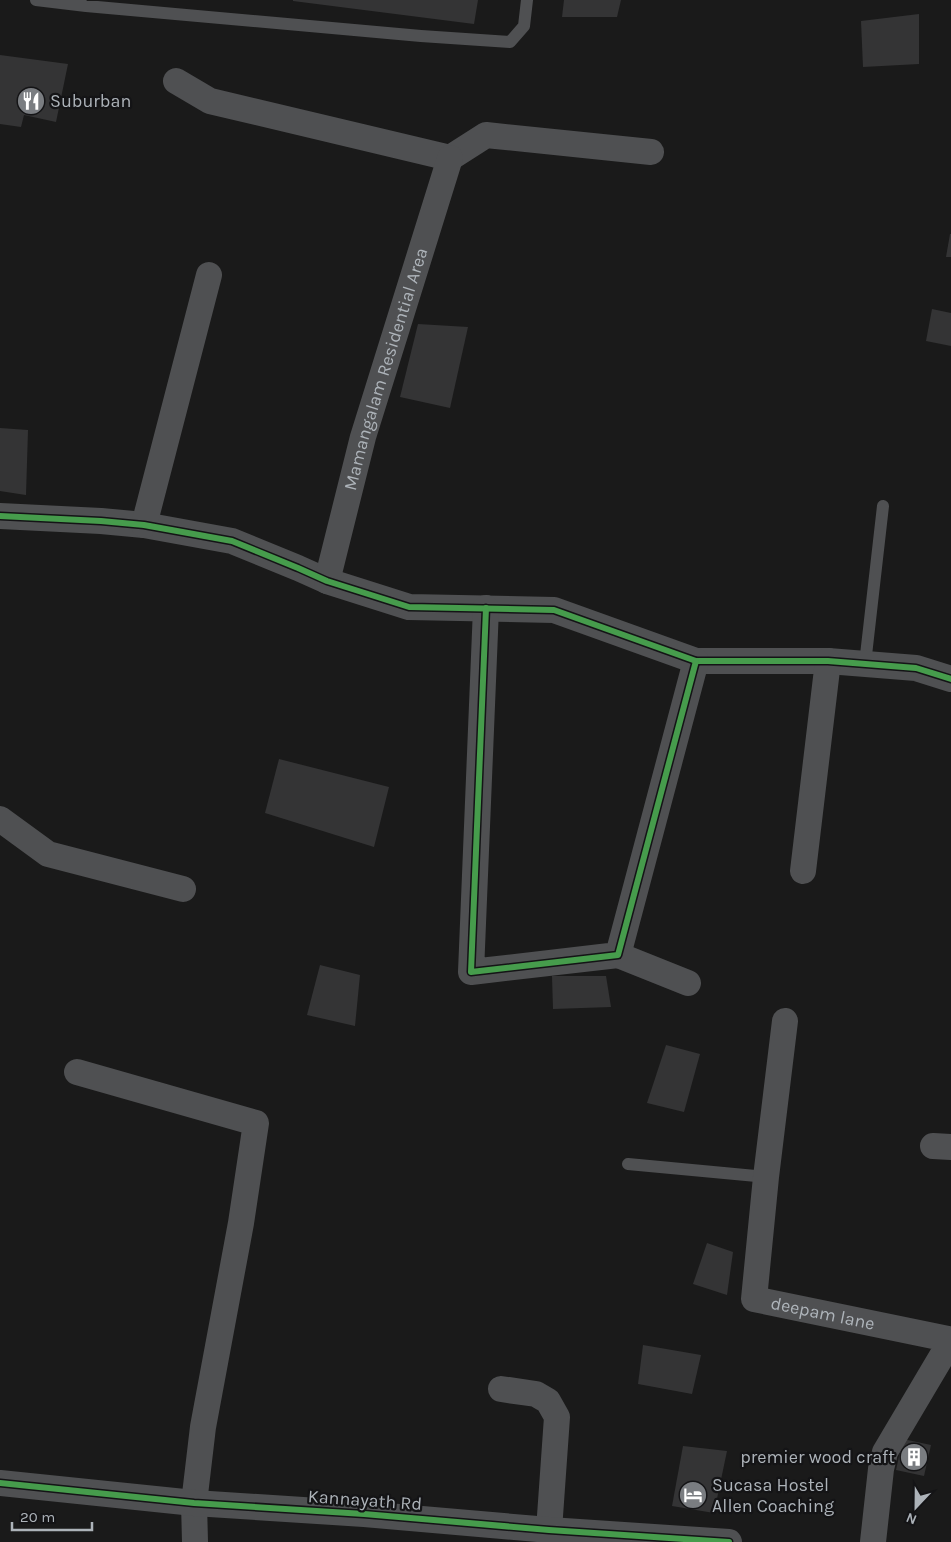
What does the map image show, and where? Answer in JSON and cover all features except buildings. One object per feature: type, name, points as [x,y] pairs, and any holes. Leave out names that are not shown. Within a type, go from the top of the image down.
[{"type":"street","points":[[176,81],[210,101],[450,158],[486,136],[650,152]]},
{"type":"street","name":"Mamangalam Residential Area","points":[[327,581],[362,437],[450,158]]},
{"type":"street","points":[[144,525],[209,275]]},
{"type":"street","points":[[0,516],[144,525],[232,541],[327,581],[409,607],[554,610],[696,661],[828,661],[916,668],[951,680]]},
{"type":"street","points":[[486,608],[472,972],[618,955],[688,983]]},
{"type":"street","points":[[618,955],[696,661]]},
{"type":"street","points":[[804,871],[828,661]]},
{"type":"street","points":[[0,819],[48,854],[183,890]]},
{"type":"street","name":"deepam lane","points":[[785,1021],[766,1177],[754,1299],[948,1338],[948,1350],[885,1452],[880,1469],[874,1542]]},
{"type":"street","points":[[77,1072],[256,1123],[241,1223],[203,1427],[194,1503],[195,1542]]},
{"type":"street","points":[[501,1388],[536,1394],[548,1401],[557,1417],[549,1530]]},
{"type":"street","name":"Kannayath Rd","points":[[0,1483],[194,1503],[729,1542]]},
{"type":"lane","points":[[36,0],[420,36],[510,42],[524,26],[527,0]]},
{"type":"lane","points":[[865,664],[883,506]]},
{"type":"lane","points":[[628,1164],[766,1177]]},
{"type":"cycle path","points":[[0,516],[144,525],[232,541],[327,581],[409,607],[554,610],[696,661],[828,661],[916,668],[951,679]]},
{"type":"cycle path","points":[[486,608],[471,972],[618,955],[696,661]]},
{"type":"cycle path","points":[[0,1483],[194,1503],[729,1542]]},
{"type":"place","name":"Suburban","points":[[31,101]]},
{"type":"place","name":"premier wood craft","points":[[914,1457]]},
{"type":"place","name":"Sucasa Hostel Allen Coaching","points":[[693,1495]]}]
